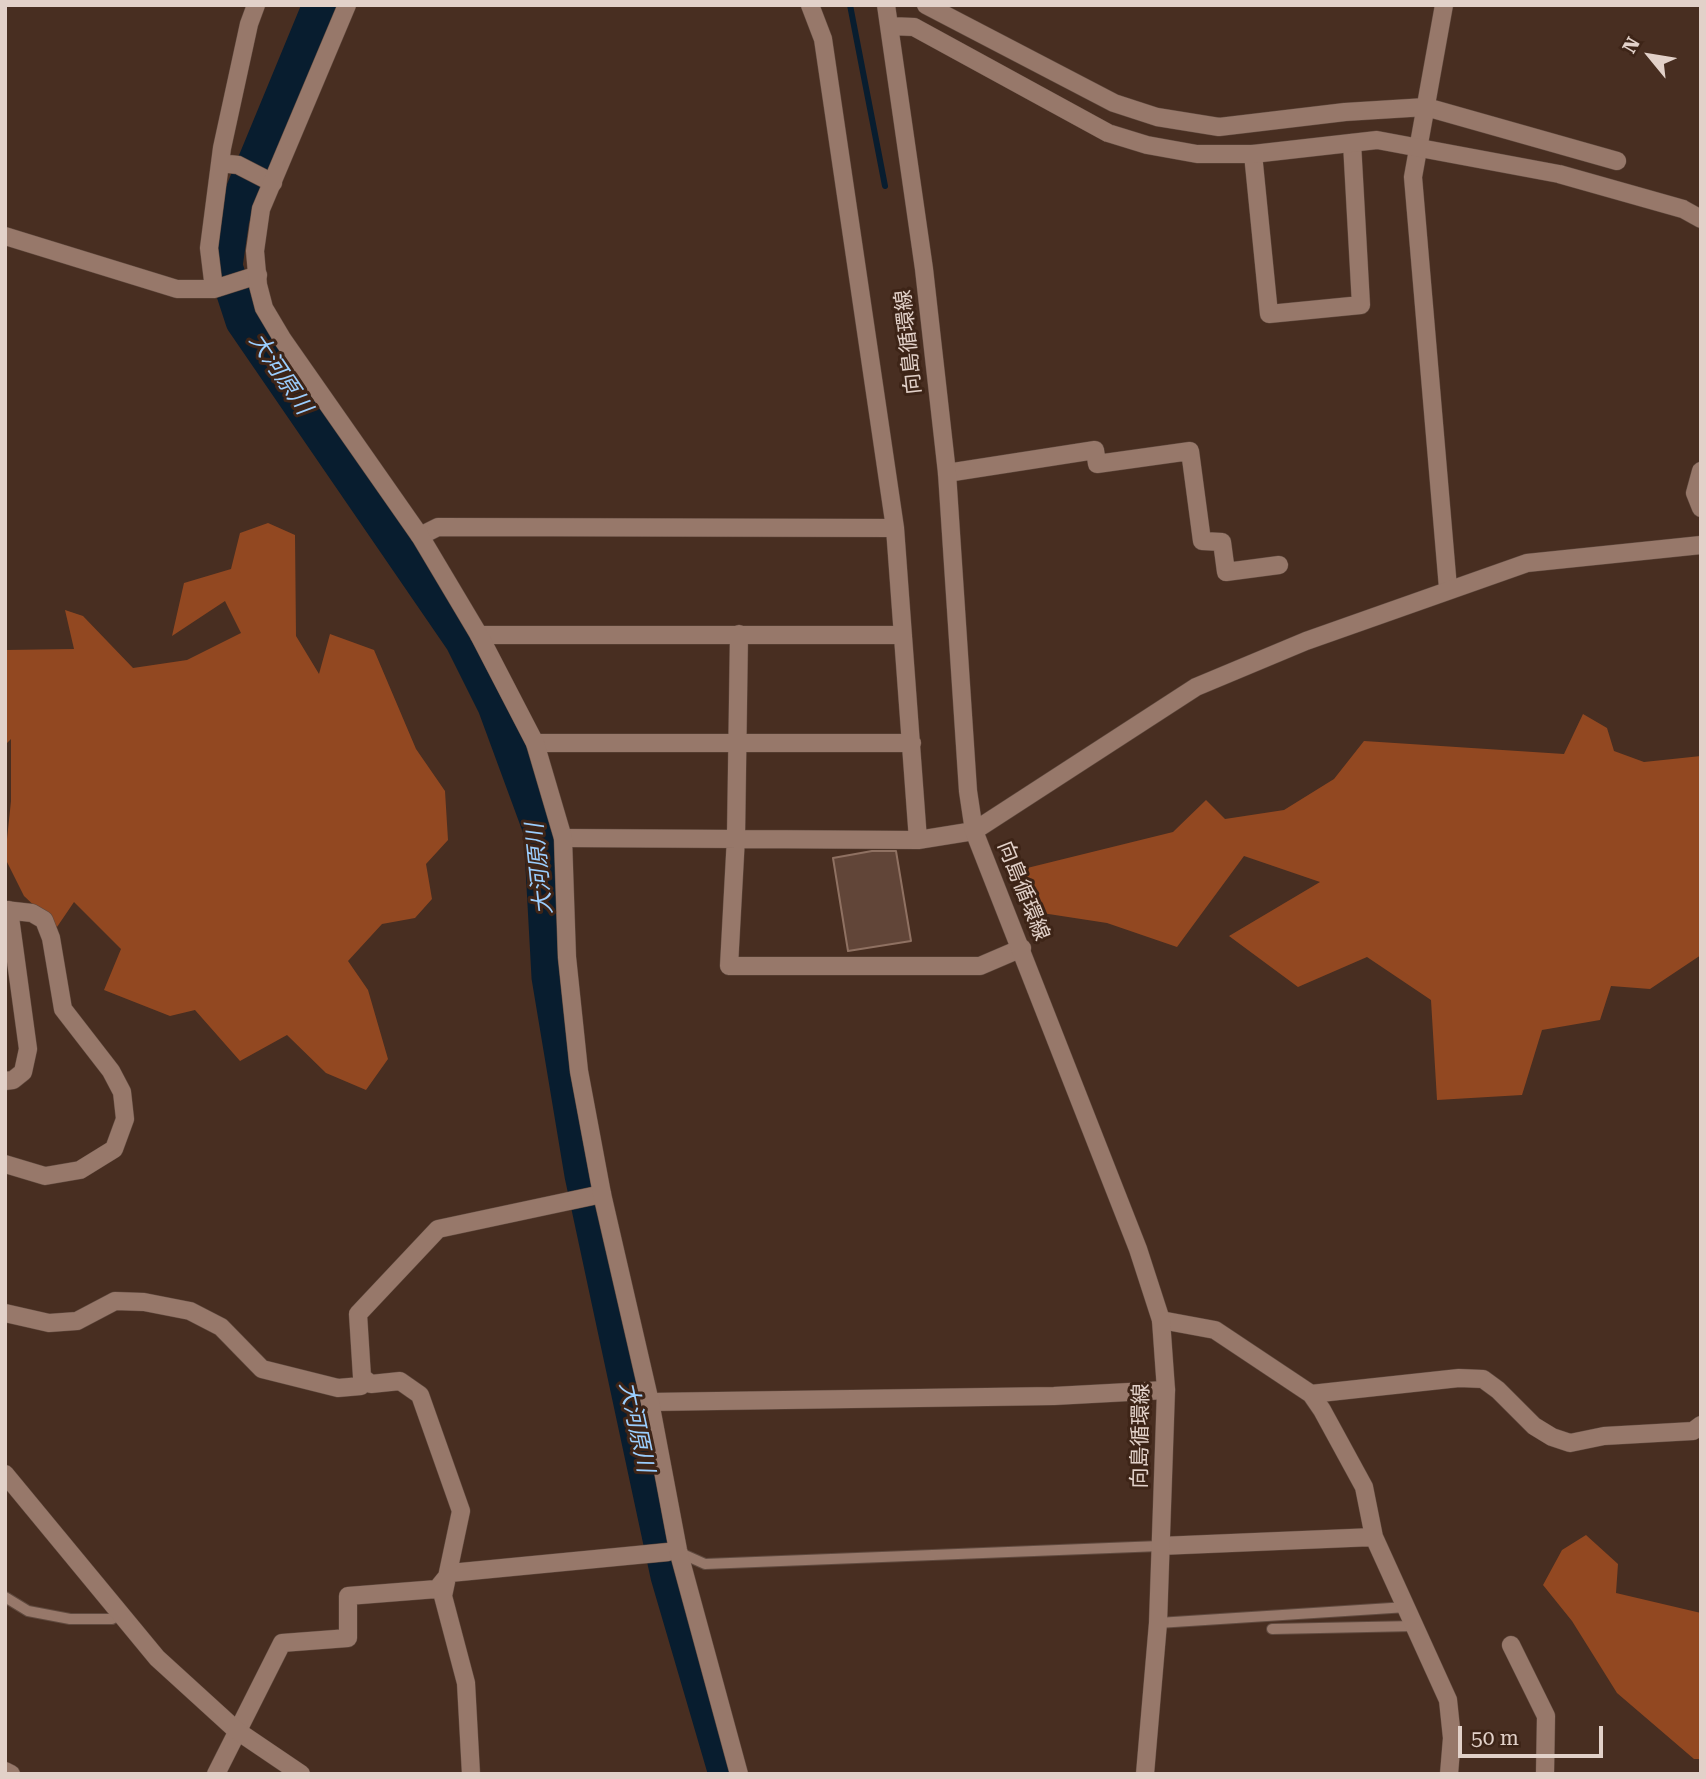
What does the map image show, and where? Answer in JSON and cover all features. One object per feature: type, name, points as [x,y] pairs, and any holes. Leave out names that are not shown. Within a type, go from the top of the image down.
[{"type":"street","points":[[214,289],[209,248],[220,163],[249,24],[256,5]]},
{"type":"street","points":[[347,5],[261,209],[249,277],[283,340],[420,536],[479,635],[535,743],[563,838],[567,957],[579,1071],[603,1194],[650,1402],[667,1552],[740,1774]]},
{"type":"street","points":[[810,5],[823,38],[895,528],[918,840]]},
{"type":"street","name":"向島循環線","points":[[886,5],[924,269],[947,473],[968,791],[974,831],[1138,1249],[1161,1320],[1166,1390],[1158,1623],[1145,1774]]},
{"type":"street","points":[[926,5],[1114,103],[1185,123],[1219,127],[1345,112],[1426,107],[1617,161]]},
{"type":"street","points":[[1444,5],[1413,177],[1448,588]]},
{"type":"street","points":[[889,26],[914,27],[1108,133],[1147,145],[1197,154],[1253,154],[1377,140],[1559,174],[1683,209],[1701,219]]},
{"type":"street","points":[[1253,154],[1269,314],[1361,304],[1352,143]]},
{"type":"street","points":[[220,163],[238,165],[273,183]]},
{"type":"street","points":[[5,236],[177,289],[214,289],[249,277]]},
{"type":"street","points":[[947,473],[1094,450],[1097,464],[1190,451],[1202,541],[1222,542],[1226,572],[1279,565]]},
{"type":"street","points":[[1701,471],[1695,493],[1701,508]]},
{"type":"street","points":[[420,536],[438,527],[895,528]]},
{"type":"street","points":[[563,838],[918,840],[974,831],[1196,687],[1306,640],[1448,588],[1527,563],[1701,545]]},
{"type":"street","points":[[739,634],[735,742],[736,838],[729,967],[980,966],[1022,948]]},
{"type":"street","points":[[479,635],[903,635]]},
{"type":"street","points":[[535,743],[912,743]]},
{"type":"street","points":[[5,1082],[13,1080],[23,1072],[28,1049],[7,910],[32,913],[44,920],[51,938],[63,1009],[111,1071],[122,1092],[125,1119],[114,1149],[80,1170],[45,1176],[5,1164]]},
{"type":"street","points":[[5,1313],[49,1323],[77,1321],[115,1301],[156,1304],[190,1311],[221,1327],[262,1369],[338,1388],[361,1386],[365,1381],[358,1314],[438,1229],[603,1194]]},
{"type":"street","points":[[1161,1320],[1215,1331],[1311,1394],[1364,1487],[1374,1536],[1448,1700],[1452,1738],[1449,1774]]},
{"type":"street","points":[[1311,1394],[1459,1378],[1483,1379],[1499,1390],[1534,1426],[1552,1437],[1570,1443],[1604,1436],[1693,1431],[1701,1425]]},
{"type":"street","points":[[365,1381],[371,1384],[400,1381],[420,1395],[461,1511],[443,1596],[466,1683],[471,1774]]},
{"type":"street","points":[[650,1402],[1054,1396],[1166,1390]]},
{"type":"street","points":[[5,1474],[157,1658],[236,1730],[301,1774]]},
{"type":"street","points":[[1160,1546],[1374,1536]]},
{"type":"street","points":[[216,1774],[282,1643],[348,1638],[348,1597],[437,1588],[450,1573],[667,1552]]},
{"type":"street","points":[[1511,1645],[1546,1716],[1545,1774]]},
{"type":"street","points":[[5,1771],[11,1774]]},
{"type":"lane","points":[[667,1552],[705,1564],[1160,1546]]},
{"type":"lane","points":[[5,1597],[28,1611],[70,1619],[112,1619],[122,1613]]},
{"type":"lane","points":[[1158,1623],[1407,1607]]},
{"type":"lane","points":[[1272,1629],[1415,1626]]},
{"type":"shaded area","points":[[268,523],[295,535],[296,636],[319,674],[330,634],[374,650],[416,749],[445,791],[448,840],[426,864],[432,899],[415,918],[382,924],[348,961],[368,990],[388,1059],[366,1090],[326,1073],[287,1035],[240,1061],[195,1010],[170,1016],[104,990],[121,949],[74,902],[57,927],[24,896],[5,858],[11,801],[11,739],[5,745],[5,650],[74,649],[65,610],[83,616],[133,668],[187,660],[241,633],[225,601],[172,636],[184,583],[231,569],[240,533]]},
{"type":"shaded area","points":[[1583,714],[1607,728],[1614,751],[1644,762],[1701,756],[1701,955],[1650,989],[1611,986],[1600,1020],[1542,1030],[1522,1095],[1437,1100],[1431,1000],[1367,957],[1298,987],[1229,936],[1320,882],[1244,856],[1177,947],[1107,923],[1042,913],[1019,870],[1173,832],[1206,800],[1225,819],[1284,810],[1334,779],[1364,741],[1564,754]]},
{"type":"shaded area","points":[[1586,1535],[1618,1564],[1616,1593],[1701,1613],[1701,1759],[1694,1759],[1617,1693],[1572,1621],[1543,1585],[1562,1550]]},
{"type":"building","points":[[872,851],[896,851],[911,941],[848,951],[833,858]]},
{"type":"waterway","name":"大河原川","points":[[320,5],[232,218],[225,266],[243,321],[462,640],[495,706],[541,831],[549,977],[582,1175],[668,1576],[726,1774]]},
{"type":"waterway","points":[[850,5],[885,186]]}]
